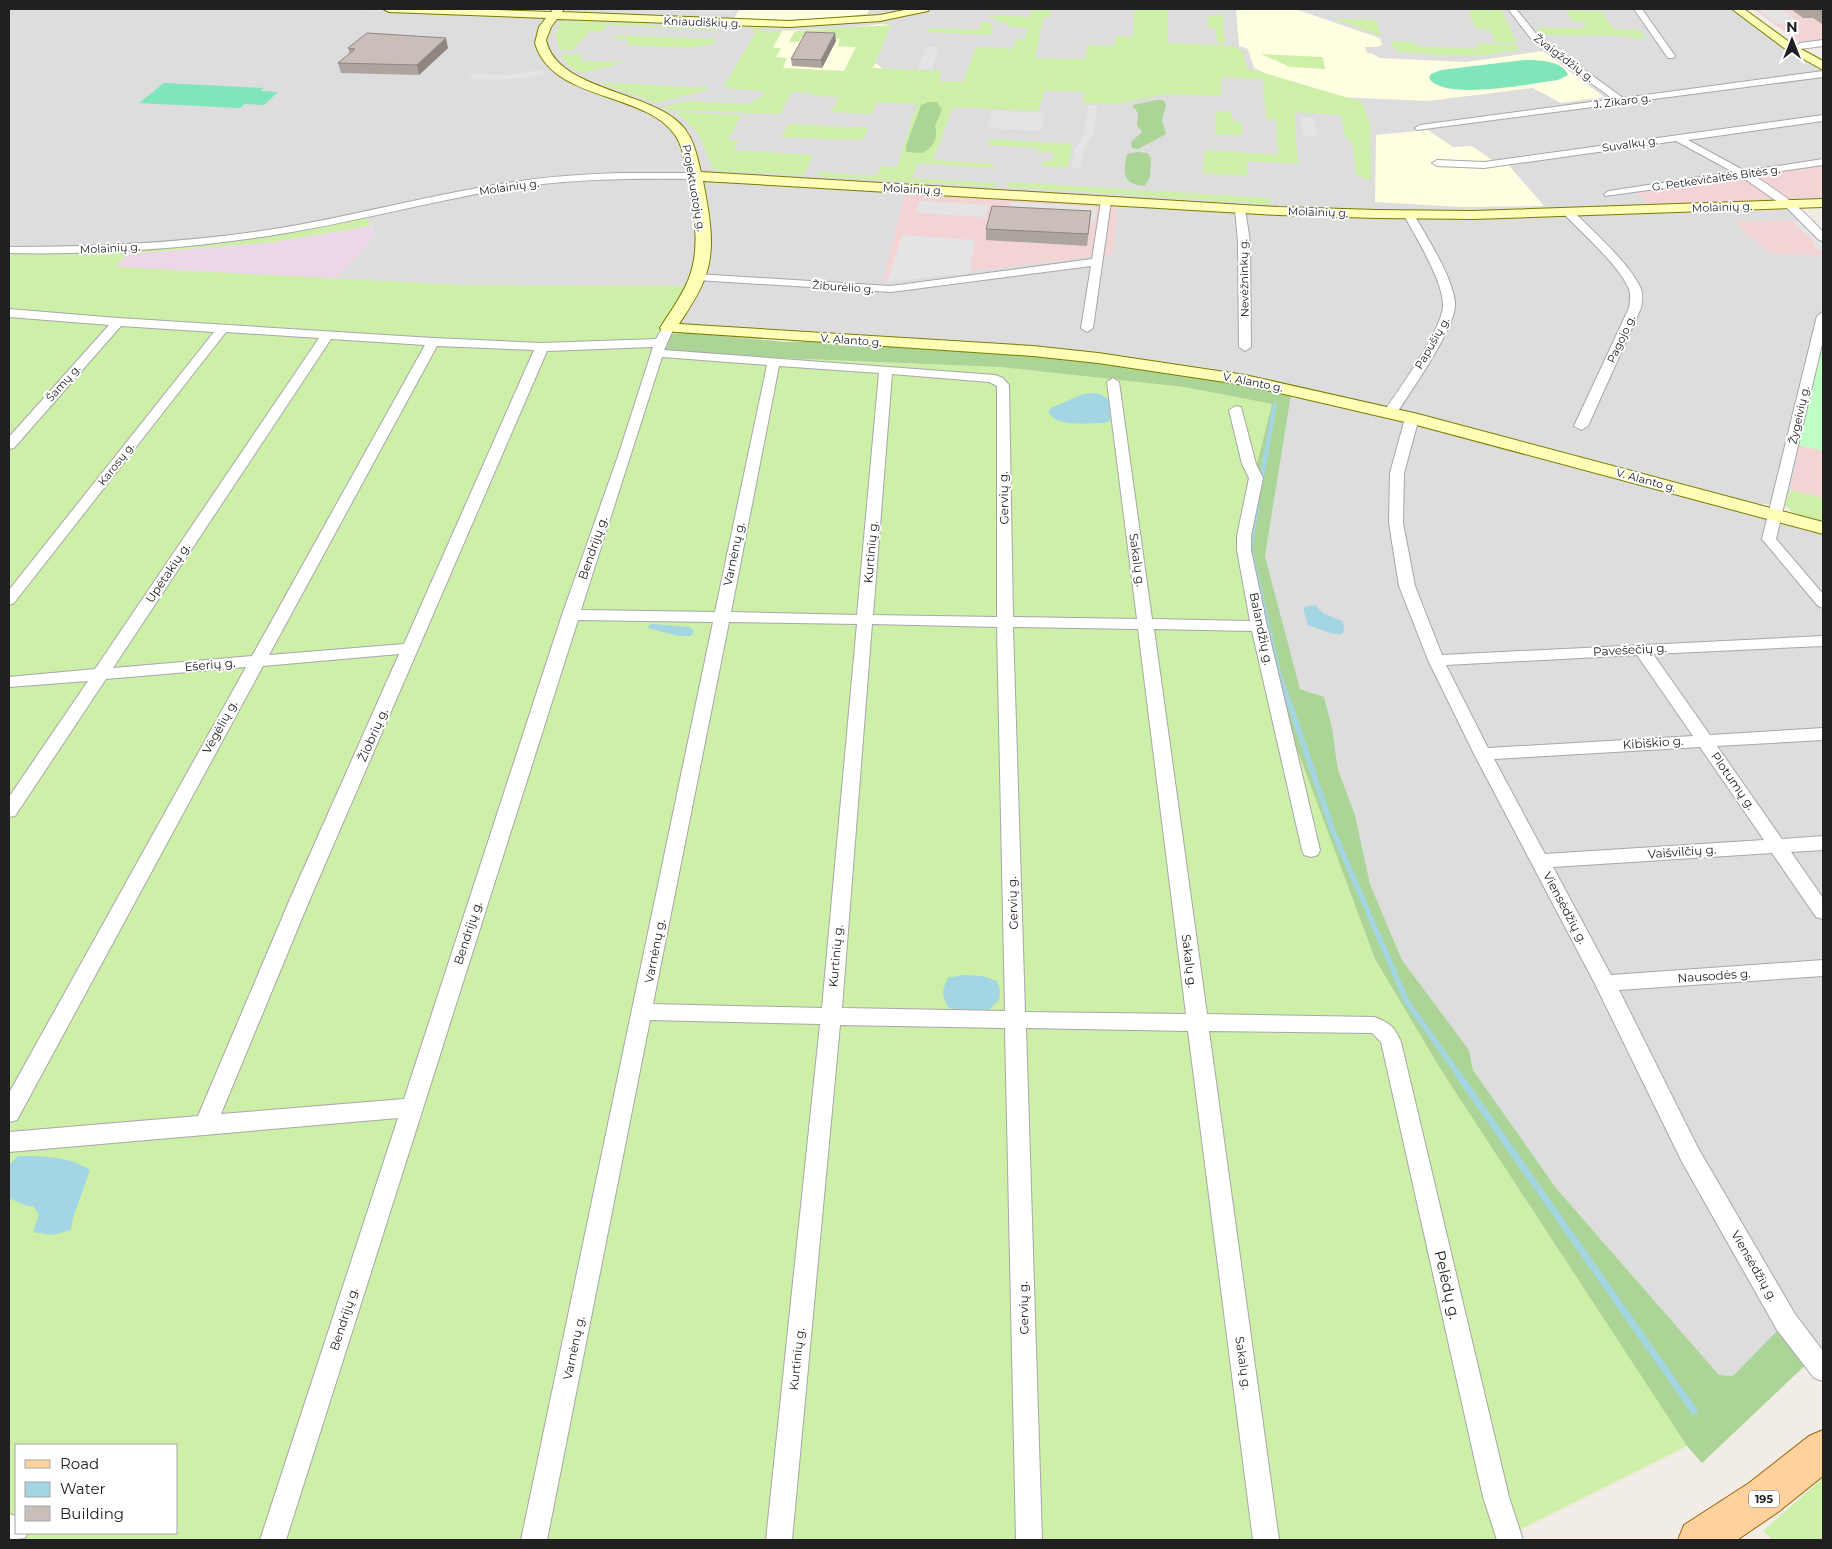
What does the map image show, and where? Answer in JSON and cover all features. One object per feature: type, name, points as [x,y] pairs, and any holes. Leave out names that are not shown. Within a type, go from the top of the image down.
[{"type":"main road","name":"Kniaudiškių g.","points":[[389,9],[556,12],[805,24],[880,18],[924,9]]},
{"type":"main road","points":[[1737,9],[1801,49],[1823,59]]},
{"type":"main road","points":[[1749,9],[1823,66]]},
{"type":"main road","name":"Projektuotojų g.","points":[[556,12],[545,27],[540,40],[544,53],[557,69],[581,84],[645,108],[663,118],[686,139],[700,206],[704,243],[698,277],[668,328]]},
{"type":"main road","name":"Molainių g.","points":[[693,176],[1106,201],[1409,215],[1568,212],[1823,203]]},
{"type":"main road","name":"V. Alanto g.","points":[[668,328],[1033,351],[1098,358],[1245,380],[1412,418],[1823,528]]},
{"type":"main road","name":"195","points":[[1699,1540],[1745,1512],[1788,1481],[1823,1450]]},
{"type":"street","name":"Žvaigždžių g.","points":[[1512,9],[1535,38],[1621,101]]},
{"type":"street","points":[[1638,9],[1671,56]]},
{"type":"street","points":[[1801,49],[1823,43]]},
{"type":"street","name":"J. Zikaro g.","points":[[1420,128],[1823,74]]},
{"type":"street","name":"Suvalkų g.","points":[[1437,163],[1484,164],[1823,118]]},
{"type":"street","points":[[1677,138],[1743,174],[1790,204],[1804,216],[1823,238]]},
{"type":"street","name":"G. Petkevičaitės Bitės g.","points":[[1609,194],[1823,162]]},
{"type":"street","name":"Molainių g.","points":[[9,250],[125,247],[267,233],[527,183],[607,176],[693,176]]},
{"type":"street","points":[[1087,328],[1106,201]]},
{"type":"street","name":"Nevėžninkų g.","points":[[1240,208],[1244,242],[1245,347]]},
{"type":"street","name":"Pagojo g.","points":[[1568,212],[1627,277],[1635,291],[1636,298],[1635,308],[1581,426]]},
{"type":"street","name":"Papušių g.","points":[[1390,413],[1445,324],[1450,305],[1431,256],[1409,215]]},
{"type":"street","name":"Žiburėlio g.","points":[[698,277],[876,289],[989,277],[1096,262]]},
{"type":"street","points":[[9,324],[14,313],[118,322],[433,342],[542,347],[659,348],[774,362],[886,371]]},
{"type":"street","name":"Žygeivių g.","points":[[1823,316],[1769,539],[1823,603]]},
{"type":"street","name":"Šamų g.","points":[[9,445],[118,322]]},
{"type":"street","name":"Karosų g.","points":[[9,600],[223,328]]},
{"type":"street","name":"Bendrijų g.","points":[[273,1540],[570,614],[659,348],[668,328]]},
{"type":"street","name":"Upėtakių g.","points":[[9,811],[327,336]]},
{"type":"street","name":"Vėgėlių g.","points":[[9,1113],[433,342]]},
{"type":"street","name":"Žiobrių g.","points":[[206,1124],[300,899],[542,347]]},
{"type":"street","name":"Varnėnų g.","points":[[534,1540],[774,362]]},
{"type":"street","name":"Kurtinių g.","points":[[779,1540],[831,1016],[886,371]]},
{"type":"street","name":"Gervių g.","points":[[886,371],[991,378],[999,380],[1003,385],[1005,622],[1030,1540]]},
{"type":"street","name":"Sakalų g.","points":[[1113,382],[1266,1540]]},
{"type":"street","name":"Balandžių g.","points":[[1236,410],[1248,464],[1256,478],[1244,536],[1244,550],[1259,626],[1311,850]]},
{"type":"street","name":"Viensėdžių g.","points":[[1412,418],[1397,473],[1396,523],[1407,586],[1436,660],[1483,754],[1605,983],[1690,1155],[1786,1322],[1823,1369]]},
{"type":"street","points":[[570,614],[1259,626]]},
{"type":"street","name":"Pavešečių g.","points":[[1436,660],[1823,641]]},
{"type":"street","name":"Ešerių g.","points":[[9,682],[411,648]]},
{"type":"street","name":"Plotumų g.","points":[[1642,650],[1823,912]]},
{"type":"street","name":"Kibiškio g.","points":[[1483,754],[1823,734]]},
{"type":"street","name":"Vaišvilčių g.","points":[[1541,861],[1823,843]]},
{"type":"street","name":"Nausodės g.","points":[[1605,983],[1823,968]]},
{"type":"street","points":[[643,1012],[1197,1023]]},
{"type":"street","name":"Pelėdų g.","points":[[1197,1023],[1374,1025],[1385,1031],[1391,1042],[1506,1539]]},
{"type":"street","points":[[9,1142],[413,1107]]},
{"type":"shaded area","points":[[9,9],[337,9],[561,18],[568,9],[1732,9],[1779,43],[1823,68],[1823,160],[1744,172],[1658,211],[1690,213],[1783,210],[1791,212],[1800,220],[1736,222],[1769,253],[1823,256],[1823,338],[1791,490],[1785,504],[1752,504],[1244,377],[693,330],[464,285],[335,280],[375,236],[366,215],[292,229],[127,250],[9,253]]},
{"type":"shaded area","points":[[630,9],[735,9],[731,14]]},
{"type":"shaded area","points":[[740,9],[870,9],[867,14],[785,20],[734,18]]},
{"type":"shaded area","points":[[1236,9],[1295,9],[1380,38],[1382,45],[1365,47],[1367,53],[1380,58],[1466,62],[1543,51],[1604,97],[1561,103],[1533,88],[1428,101],[1315,96],[1254,68],[1248,49],[1239,46]]},
{"type":"shaded area","points":[[1753,9],[1823,9],[1823,42],[1802,44]]},
{"type":"shaded area","points":[[1757,9],[1782,9],[1802,24],[1777,24]]},
{"type":"shaded area","points":[[880,24],[891,25],[875,63],[893,75],[758,72],[779,31],[849,28]]},
{"type":"shaded area","points":[[926,47],[939,47],[932,70],[918,69]]},
{"type":"shaded area","points":[[541,70],[547,75],[498,80],[469,79],[473,74],[506,75]]},
{"type":"shaded area","points":[[1088,105],[1097,105],[1094,133],[1084,148],[1080,168],[1071,168],[1075,148],[1084,135]]},
{"type":"shaded area","points":[[992,110],[1045,113],[1041,131],[987,128]]},
{"type":"shaded area","points":[[1300,117],[1314,118],[1317,137],[1303,136]]},
{"type":"shaded area","points":[[1428,130],[1453,147],[1472,146],[1495,162],[1506,162],[1544,206],[1460,207],[1375,202],[1376,135]]},
{"type":"shaded area","points":[[1823,164],[1823,199],[1652,206],[1633,191]]},
{"type":"shaded area","points":[[906,189],[1118,201],[1113,254],[883,282]]},
{"type":"shaded area","points":[[920,201],[989,205],[986,217],[916,213]]},
{"type":"shaded area","points":[[1010,202],[1097,207],[1095,221],[1007,216]]},
{"type":"shaded area","points":[[1800,220],[1823,243],[1823,256],[1769,253],[1735,222]]},
{"type":"shaded area","points":[[1801,221],[1819,239],[1823,245],[1823,250],[1816,249],[1811,239],[1792,222]]},
{"type":"shaded area","points":[[370,226],[375,236],[335,280],[116,267],[127,254],[267,243]]},
{"type":"shaded area","points":[[902,235],[975,240],[969,273],[887,282]]},
{"type":"shaded area","points":[[1291,395],[1385,417],[1551,462],[1583,467],[1745,511],[1758,517],[1823,535],[1823,1346],[1813,1358],[1786,1323],[1733,1376],[1719,1375],[1556,1188],[1473,1070],[1469,1050],[1402,960],[1370,884],[1355,815],[1338,770],[1332,728],[1324,697],[1300,689],[1265,556]]},
{"type":"shaded area","points":[[1799,445],[1823,451],[1823,498],[1791,490]]},
{"type":"green space","points":[[1032,9],[1051,9],[1049,17],[1043,18],[1035,58],[1085,59],[1087,45],[1115,46],[1115,36],[1133,37],[1134,9],[1168,9],[1168,43],[1234,46],[1243,52],[1247,68],[1362,102],[1370,123],[1371,180],[1356,176],[1352,140],[1346,139],[1341,115],[1294,112],[1298,164],[1247,161],[1248,176],[1202,173],[1205,150],[1278,155],[1276,120],[1266,119],[1263,79],[1221,77],[1221,96],[1167,94],[1115,104],[1083,103],[1084,92],[1044,90],[1039,111],[953,107],[933,160],[993,164],[993,168],[918,163],[912,178],[997,183],[996,187],[817,176],[819,172],[877,176],[881,166],[897,167],[917,104],[876,102],[872,114],[831,112],[839,97],[812,96],[813,93],[792,92],[780,114],[668,110],[663,107],[686,101],[752,104],[756,98],[760,99],[765,91],[723,88],[757,30],[782,31],[773,48],[781,48],[776,57],[787,58],[783,68],[844,71],[856,47],[838,46],[840,39],[802,37],[799,42],[789,42],[795,31],[891,25],[873,68],[941,71],[939,81],[963,82],[976,47],[1013,49],[1016,39],[1025,39],[1027,28],[1012,27],[986,15],[1030,17]]},
{"type":"green space","points":[[1446,9],[1501,9],[1517,43],[1495,42],[1489,29],[1476,29],[1468,10]]},
{"type":"green space","points":[[1566,10],[1602,12],[1613,29],[1640,30],[1646,39],[1621,36],[1543,35],[1536,28],[1586,28],[1583,21],[1573,21]]},
{"type":"green space","points":[[1223,14],[1225,43],[1217,43],[1216,29],[1209,28],[1208,16]]},
{"type":"green space","points":[[1333,18],[1376,20],[1381,36]]},
{"type":"green space","points":[[561,21],[719,28],[717,30],[607,25],[602,32],[590,31],[573,50],[560,50],[556,35]]},
{"type":"green space","points":[[981,22],[993,25],[991,35],[926,32],[928,28],[979,30]]},
{"type":"green space","points":[[616,35],[716,39],[713,44],[690,48],[626,45],[629,39],[613,39]]},
{"type":"green space","points":[[1391,41],[1415,42],[1416,46],[1479,49],[1477,43],[1516,45],[1519,50],[1478,56],[1431,56],[1431,54],[1401,52],[1393,48]]},
{"type":"green space","points":[[562,54],[583,55],[579,61],[626,62],[582,73],[572,68],[563,60]]},
{"type":"green space","points":[[1261,54],[1323,57],[1325,69],[1290,67]]},
{"type":"green space","points":[[1524,60],[1549,62],[1561,66],[1568,75],[1558,80],[1510,87],[1469,90],[1452,89],[1438,85],[1429,78],[1431,74],[1441,70]]},
{"type":"green space","points":[[598,82],[706,88],[710,89],[657,103]]},
{"type":"green space","points":[[164,83],[263,88],[261,91],[278,92],[264,105],[245,104],[240,108],[139,103]]},
{"type":"green space","points":[[1163,100],[1166,105],[1162,120],[1166,134],[1138,149],[1132,148],[1131,142],[1142,132],[1137,125],[1138,113],[1132,105]]},
{"type":"green space","points":[[937,102],[942,110],[935,126],[936,138],[929,148],[922,153],[906,152],[906,146],[921,105]]},
{"type":"green space","points":[[1216,111],[1232,112],[1232,120],[1242,123],[1242,135],[1215,134]]},
{"type":"green space","points":[[680,112],[741,115],[728,140],[738,141],[733,150],[813,155],[804,175],[718,171],[713,169],[696,132],[677,114]]},
{"type":"green space","points":[[788,124],[868,128],[865,137],[859,140],[782,137]]},
{"type":"green space","points":[[990,139],[1073,144],[1067,168],[1042,166],[1043,161],[1052,161],[1054,153],[1037,152],[1038,148],[988,145]]},
{"type":"green space","points":[[1147,153],[1151,158],[1150,177],[1145,186],[1132,183],[1128,180],[1125,172],[1127,154]]},
{"type":"green space","points":[[1009,182],[1270,198],[1270,204],[1008,187]]},
{"type":"green space","points":[[366,215],[370,226],[267,243],[127,254],[116,267],[464,285],[693,286],[657,353],[1000,367],[1184,387],[1272,404],[1237,543],[1261,652],[1375,959],[1441,1070],[1687,1446],[1499,1540],[9,1540],[9,253],[127,250]]},
{"type":"green space","points":[[687,333],[786,342],[821,341],[993,353],[1121,365],[1244,384],[1291,395],[1265,556],[1300,689],[1324,697],[1332,728],[1338,770],[1355,815],[1370,884],[1402,960],[1469,1050],[1473,1070],[1556,1188],[1719,1375],[1733,1376],[1786,1322],[1813,1358],[1702,1463],[1687,1446],[1441,1070],[1375,959],[1261,652],[1237,543],[1272,404],[1184,387],[1000,367],[657,353],[665,334]]},
{"type":"green space","points":[[1823,338],[1823,451],[1799,445]]},
{"type":"green space","points":[[1791,490],[1823,498],[1823,523],[1802,517],[1789,509],[1785,504]]},
{"type":"green space","points":[[1823,1478],[1823,1540],[1773,1540],[1763,1531]]},
{"type":"water","points":[[1098,393],[1108,399],[1111,417],[1109,421],[1104,423],[1082,424],[1065,422],[1058,420],[1048,411],[1083,394]]},
{"type":"water","points":[[1315,605],[1323,613],[1342,621],[1344,625],[1343,634],[1333,634],[1308,625],[1304,607]]},
{"type":"water","points":[[649,625],[689,627],[694,631],[691,636],[678,636],[648,628]]},
{"type":"water","points":[[962,975],[983,976],[997,981],[1000,991],[999,1000],[989,1010],[970,1011],[949,1008],[943,990],[948,978]]},
{"type":"water","points":[[18,1156],[64,1159],[90,1170],[73,1218],[71,1230],[53,1235],[33,1232],[39,1215],[34,1207],[24,1205],[9,1198],[9,1165]]},
{"type":"building","points":[[806,32],[835,33],[821,60],[791,59]]},
{"type":"building","points":[[367,33],[446,38],[417,65],[338,63],[355,49],[348,48]]},
{"type":"building","points":[[992,206],[1091,211],[1088,234],[986,229]]},
{"type":"waterway","points":[[1274,411],[1275,403]]},
{"type":"waterway","points":[[1261,482],[1274,409]]},
{"type":"waterway","points":[[1258,502],[1250,547],[1278,670],[1289,703]]},
{"type":"waterway","points":[[1289,702],[1333,831],[1407,1002],[1459,1075]]},
{"type":"waterway","points":[[1458,1074],[1694,1411]]}]
